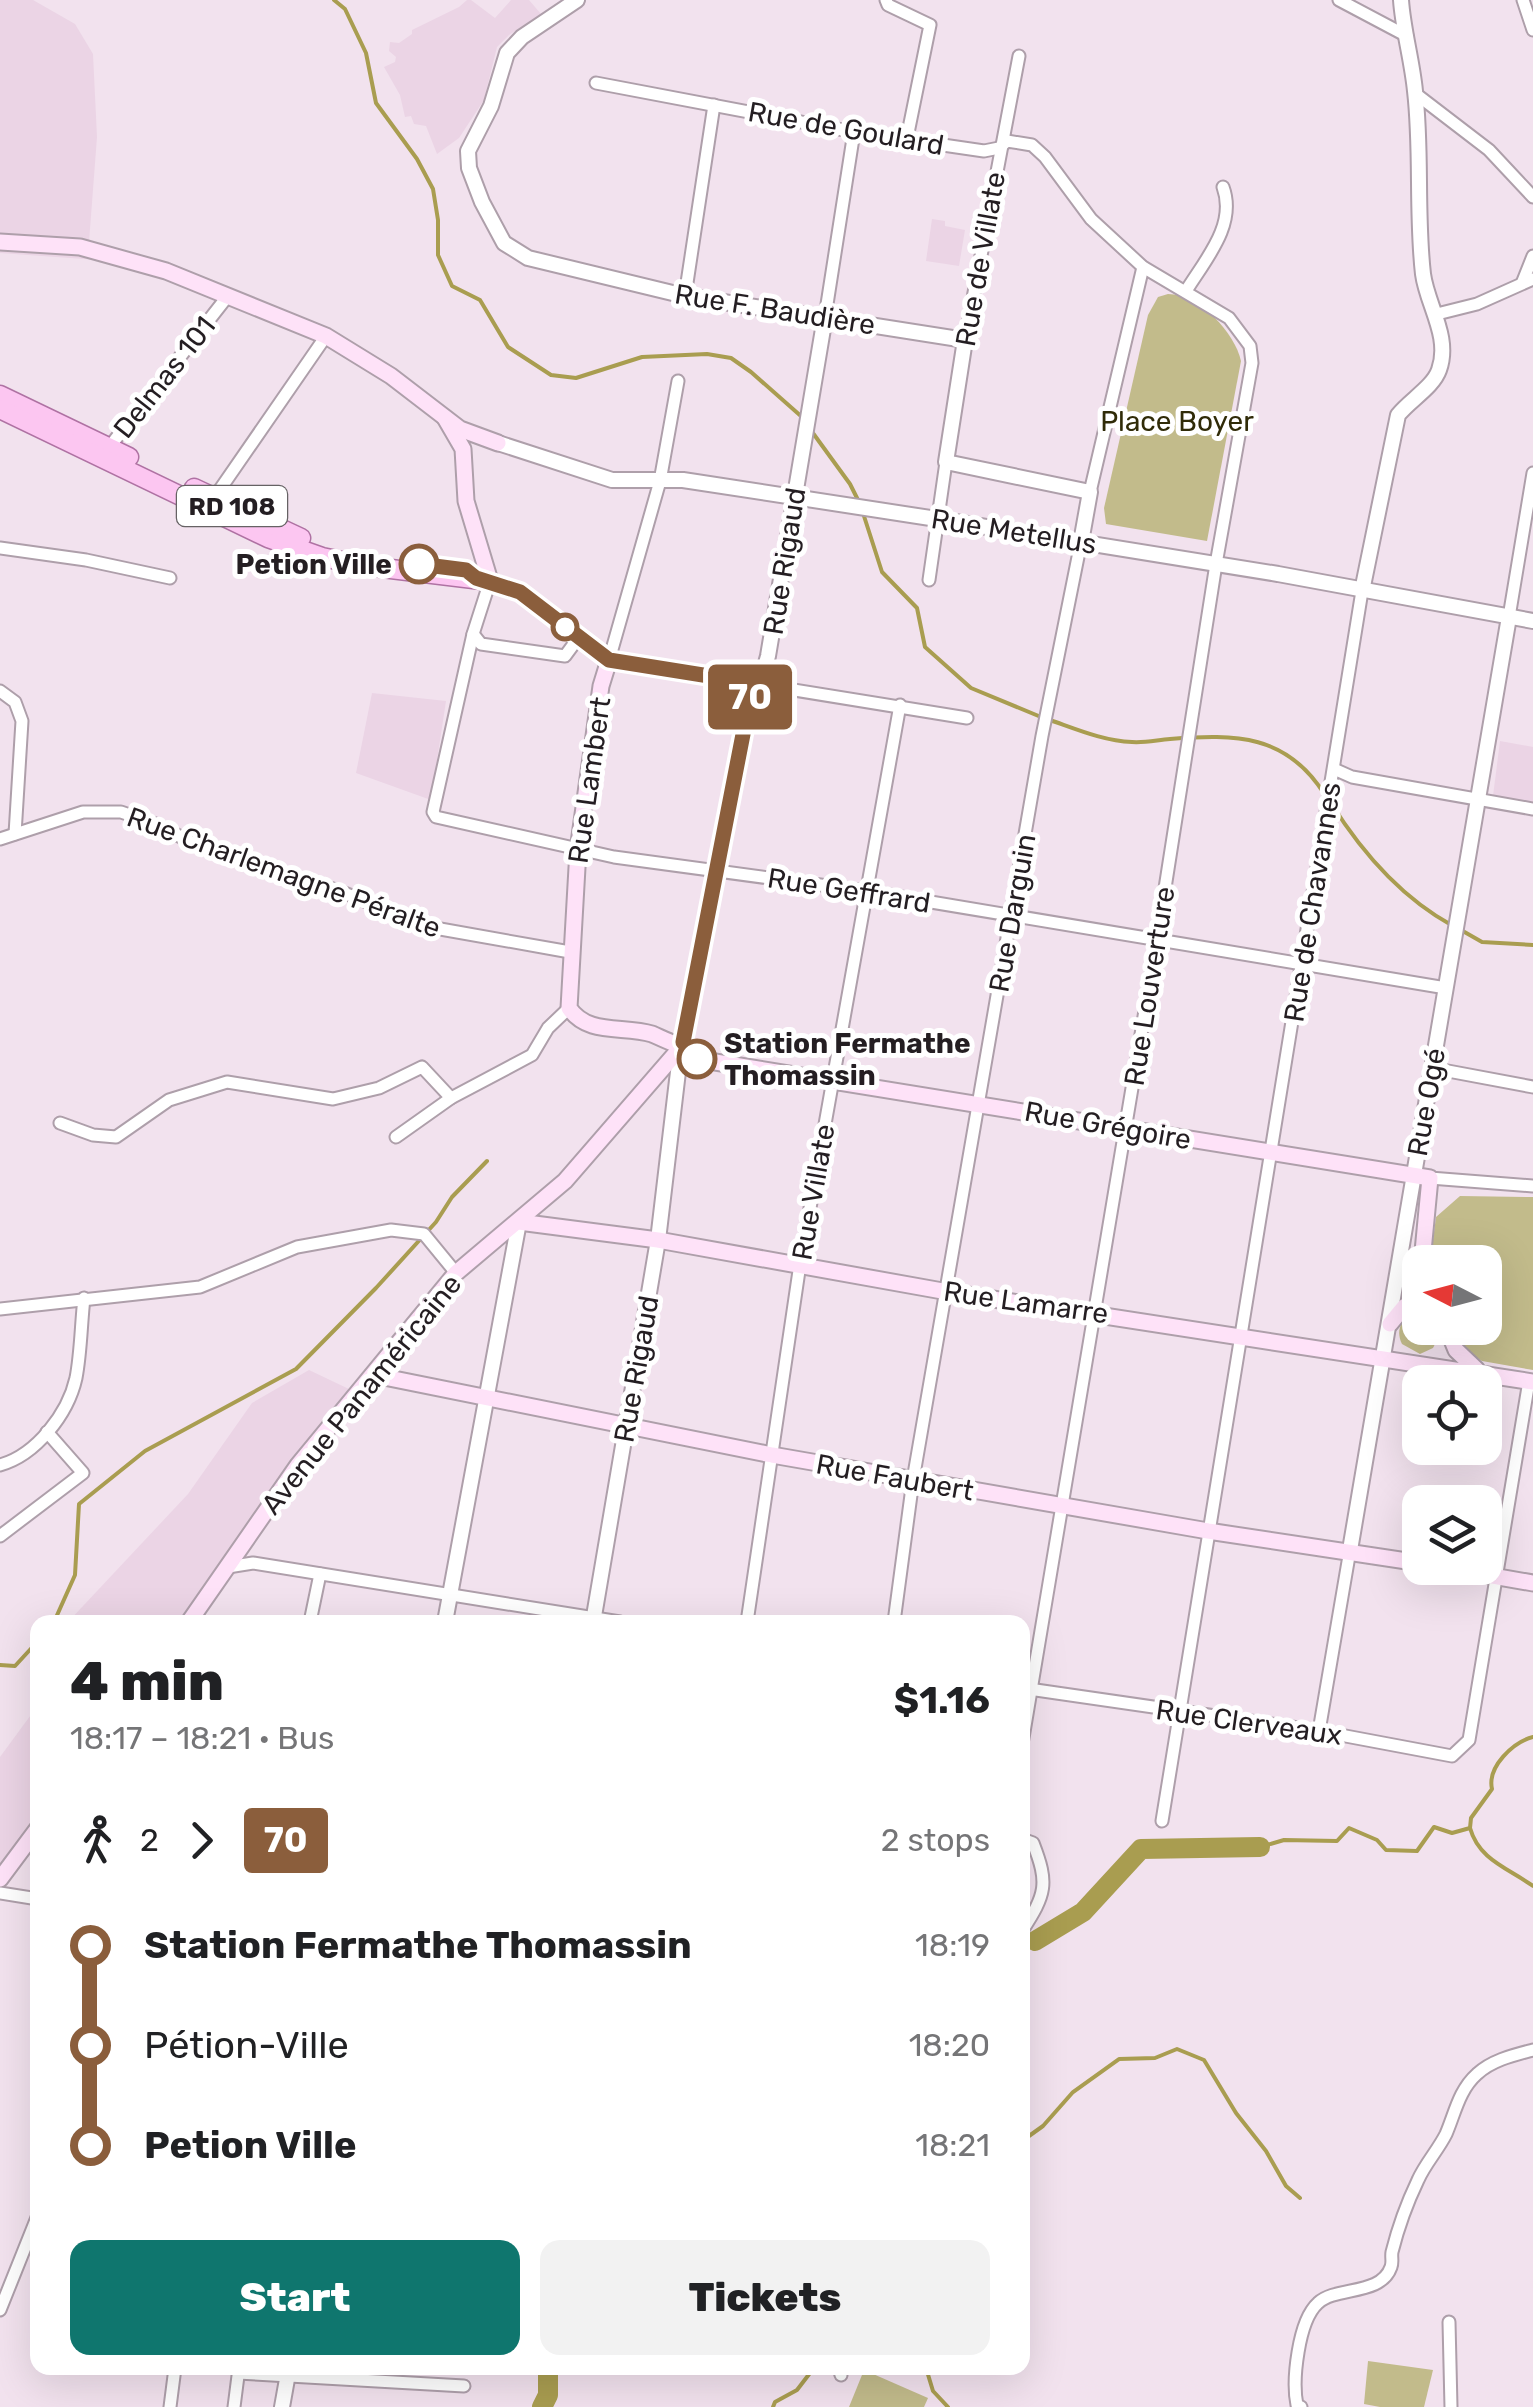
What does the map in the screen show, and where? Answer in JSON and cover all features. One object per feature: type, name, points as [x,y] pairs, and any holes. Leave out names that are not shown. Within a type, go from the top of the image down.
[{"type":"main road","points":[[0,242],[64,244],[120,256],[326,336],[365,358],[445,418],[473,435],[498,442]]},
{"type":"main road","name":"RD 108","points":[[0,395],[106,453]]},
{"type":"main road","name":"RD 108","points":[[0,409],[211,503],[268,538],[322,557],[483,579],[520,592],[609,660]]},
{"type":"main road","points":[[445,418],[464,449],[466,501],[483,579]]},
{"type":"main road","points":[[465,462],[483,444],[498,442]]},
{"type":"main road","name":"Rue Lambert","points":[[569,1008],[578,850],[601,686],[609,660]]},
{"type":"main road","name":"Rue Grégoire","points":[[569,1008],[576,1019],[590,1026],[652,1034],[709,1061],[1422,1177]]},
{"type":"main road","name":"Avenue Panaméricaine","points":[[194,1615],[298,1465],[456,1273],[565,1182],[680,1050]]},
{"type":"main road","points":[[1422,1177],[1422,1245]]},
{"type":"main road","name":"Rue Lamarre","points":[[520,1222],[658,1240],[948,1292],[1435,1365]]},
{"type":"main road","points":[[1390,1324],[1402,1310]]},
{"type":"main road","points":[[1416,1362],[1436,1357],[1442,1345]]},
{"type":"main road","points":[[1455,1345],[1472,1365]]},
{"type":"main road","name":"Rue Faubert","points":[[374,1375],[772,1455],[1208,1531],[1402,1559]]},
{"type":"main road","name":"Rue Lamarre","points":[[1502,1376],[1531,1381]]},
{"type":"main road","points":[[1502,1578],[1533,1583]]},
{"type":"main road","points":[[0,1879],[30,1839]]},
{"type":"street","name":"Rue F. Baudière","points":[[577,0],[522,37],[507,53],[491,106],[468,150],[469,168],[482,202],[504,243],[528,258],[685,296],[965,340]]},
{"type":"street","points":[[886,0],[888,5],[930,25],[907,138]]},
{"type":"street","points":[[1338,0],[1407,36]]},
{"type":"street","name":"Rue de Chavannes","points":[[1162,1820],[1362,592],[1398,415],[1411,398],[1428,387],[1439,370],[1436,314],[1423,276],[1416,94],[1402,0]]},
{"type":"street","points":[[1522,0],[1533,30]]},
{"type":"street","name":"Rue de Villate","points":[[946,462],[1018,56]]},
{"type":"street","name":"Rue de Goulard","points":[[596,83],[854,132],[984,152],[1000,148],[1007,141],[1032,145],[1091,219],[1143,266],[1229,318],[1250,346]]},
{"type":"street","points":[[1416,94],[1489,150],[1533,197]]},
{"type":"street","points":[[685,296],[714,105]]},
{"type":"street","name":"Rue Rigaud","points":[[594,1615],[658,1240],[680,1050],[722,855],[753,683],[763,674],[768,656],[854,132]]},
{"type":"street","points":[[1186,291],[1219,237],[1227,208],[1223,187]]},
{"type":"street","points":[[1436,314],[1477,304],[1528,280],[1533,256]]},
{"type":"street","name":"Rue Darguin","points":[[895,1615],[913,1480],[1048,700],[1090,492],[1143,266]]},
{"type":"street","name":"Delmas 101","points":[[106,453],[227,297]]},
{"type":"street","points":[[211,503],[326,336]]},
{"type":"street","name":"Rue Louverture","points":[[1030,1674],[1064,1507],[1158,940],[1216,564],[1252,363],[1250,346]]},
{"type":"street","name":"Rue Lambert","points":[[609,660],[660,481],[678,381]]},
{"type":"street","name":"Rue Metellus","points":[[498,442],[612,480],[683,480],[1216,564],[1533,621]]},
{"type":"street","points":[[929,580],[946,462],[1090,492]]},
{"type":"street","name":"Rue Ogé","points":[[1319,1731],[1390,1324],[1422,1177],[1432,1068],[1533,474]]},
{"type":"street","points":[[0,548],[86,560],[170,578]]},
{"type":"street","name":"Rue Geffrard","points":[[483,579],[433,812],[436,817],[578,850],[865,891],[1446,988]]},
{"type":"street","points":[[473,634],[481,644],[566,656],[579,638]]},
{"type":"street","points":[[609,660],[967,718]]},
{"type":"street","points":[[0,691],[16,702],[22,722],[15,834]]},
{"type":"street","name":"Rue Villate","points":[[748,1615],[800,1264],[900,705]]},
{"type":"street","points":[[1334,769],[1352,777],[1533,809]]},
{"type":"street","name":"Rue Charlemagne Péralte","points":[[0,839],[83,812],[121,812],[201,847],[328,887],[429,927],[570,952]]},
{"type":"street","points":[[396,1137],[451,1098],[532,1055],[548,1028],[569,1008]]},
{"type":"street","points":[[60,1124],[116,1138],[169,1100],[227,1082],[333,1099],[379,1088],[422,1067],[451,1098]]},
{"type":"street","points":[[1432,1068],[1533,1087]]},
{"type":"street","name":"Rue Grégoire","points":[[1422,1177],[1533,1186]]},
{"type":"street","points":[[447,1615],[520,1222]]},
{"type":"street","points":[[0,1308],[200,1287],[298,1247],[391,1230],[424,1234],[456,1273]]},
{"type":"street","points":[[0,1465],[30,1450],[57,1422],[75,1381],[84,1298]]},
{"type":"street","points":[[1502,1553],[1531,1381]]},
{"type":"street","points":[[0,1536],[83,1474],[46,1432]]},
{"type":"street","points":[[224,1570],[252,1563],[563,1615]]},
{"type":"street","points":[[311,1615],[320,1574]]},
{"type":"street","name":"Rue Clerveaux","points":[[1030,1689],[1319,1731],[1452,1756],[1469,1740],[1497,1585]]},
{"type":"street","points":[[1030,1843],[1045,1884],[1030,1918]]},
{"type":"street","points":[[0,1893],[30,1898]]},
{"type":"street","points":[[1301,2407],[1297,2405],[1293,2386],[1303,2332],[1314,2307],[1320,2300],[1369,2286],[1384,2277],[1392,2266],[1397,2237],[1416,2182],[1446,2134],[1458,2100],[1477,2074],[1504,2058],[1533,2050]]},
{"type":"street","points":[[0,2310],[30,2235]]},
{"type":"street","points":[[1449,2322],[1451,2407]]},
{"type":"street","points":[[170,2407],[173,2375]]},
{"type":"street","points":[[234,2407],[237,2375]]},
{"type":"street","points":[[282,2407],[287,2375]]},
{"type":"street","points":[[326,2375],[464,2386]]},
{"type":"shaded area","points":[[0,0],[33,0],[75,24],[93,54],[97,137],[89,242],[104,245],[98,260],[0,253]]},
{"type":"shaded area","points":[[467,0],[495,18],[511,0],[529,0],[541,14],[497,47],[484,100],[459,138],[437,154],[426,126],[414,124],[411,116],[405,117],[400,95],[384,67],[395,62],[396,57],[389,51],[390,42],[399,43],[412,30]]},
{"type":"shaded area","points":[[932,219],[965,230],[959,266],[926,261]]},
{"type":"shaded area","points":[[372,693],[446,701],[431,800],[356,773]]},
{"type":"shaded area","points":[[1500,741],[1533,747],[1533,803],[1493,796]]},
{"type":"shaded area","points":[[309,1370],[351,1390],[265,1501],[186,1615],[75,1615],[188,1494],[252,1403]]},
{"type":"shaded area","points":[[30,1716],[30,1828],[0,1869],[0,1757]]},
{"type":"green space","name":"Place Boyer","points":[[1168,294],[1192,301],[1214,317],[1241,361],[1207,541],[1106,524],[1104,508],[1148,315],[1158,297]]},
{"type":"green space","points":[[1460,1196],[1533,1197],[1533,1370],[1482,1361],[1459,1346],[1502,1345],[1502,1245],[1432,1245],[1436,1217]]},
{"type":"green space","points":[[1404,1345],[1434,1345],[1420,1354]]},
{"type":"green space","points":[[1368,2361],[1433,2370],[1424,2407],[1364,2404]]},
{"type":"green space","points":[[862,2375],[875,2375],[928,2398],[924,2407],[849,2407]]},
{"type":"waterway","points":[[334,0],[345,9],[366,53],[376,103],[417,159],[433,189],[438,255],[452,286],[480,300],[508,347],[551,375],[576,378],[642,357],[707,354],[731,358],[802,417]]},
{"type":"waterway","points":[[810,429],[860,504]]},
{"type":"waterway","points":[[863,513],[882,572],[917,608],[925,647],[971,688],[1041,717]]},
{"type":"waterway","points":[[1050,720],[1122,741],[1217,737],[1258,742],[1294,760],[1325,795]]},
{"type":"waterway","points":[[1331,803],[1384,872],[1417,902],[1453,926]]},
{"type":"waterway","points":[[1461,930],[1482,942],[1533,945]]},
{"type":"waterway","points":[[57,1615],[75,1575],[79,1504],[145,1451],[296,1369],[376,1288],[487,1161]]},
{"type":"waterway","points":[[0,1665],[15,1666],[30,1650]]},
{"type":"waterway","points":[[1260,1847],[1284,1840],[1337,1841],[1349,1828],[1377,1840],[1386,1850],[1417,1851],[1434,1827],[1452,1833],[1470,1828],[1471,1818],[1492,1789],[1498,1764],[1510,1750],[1533,1737]]},
{"type":"waterway","points":[[1470,1828],[1487,1856],[1533,1886]]},
{"type":"waterway","points":[[1035,1941],[1083,1912],[1141,1849],[1260,1847]]},
{"type":"waterway","points":[[1030,2135],[1073,2092],[1119,2059],[1155,2058],[1177,2049],[1204,2060],[1286,2186],[1300,2198]]},
{"type":"waterway","points":[[542,2407],[548,2395],[548,2375]]},
{"type":"waterway","points":[[773,2407],[797,2390],[808,2375]]},
{"type":"waterway","points":[[928,2375],[933,2391],[948,2407]]},
{"type":"bus line","name":"70","points":[[419,564],[466,570],[476,578],[520,592],[609,660],[753,683],[683,1042],[687,1047],[685,1053],[697,1059]]},
{"type":"place","name":"Petion Ville","points":[[419,564]]},
{"type":"place","name":"Station Fermathe Thomassin","points":[[697,1059]]}]
